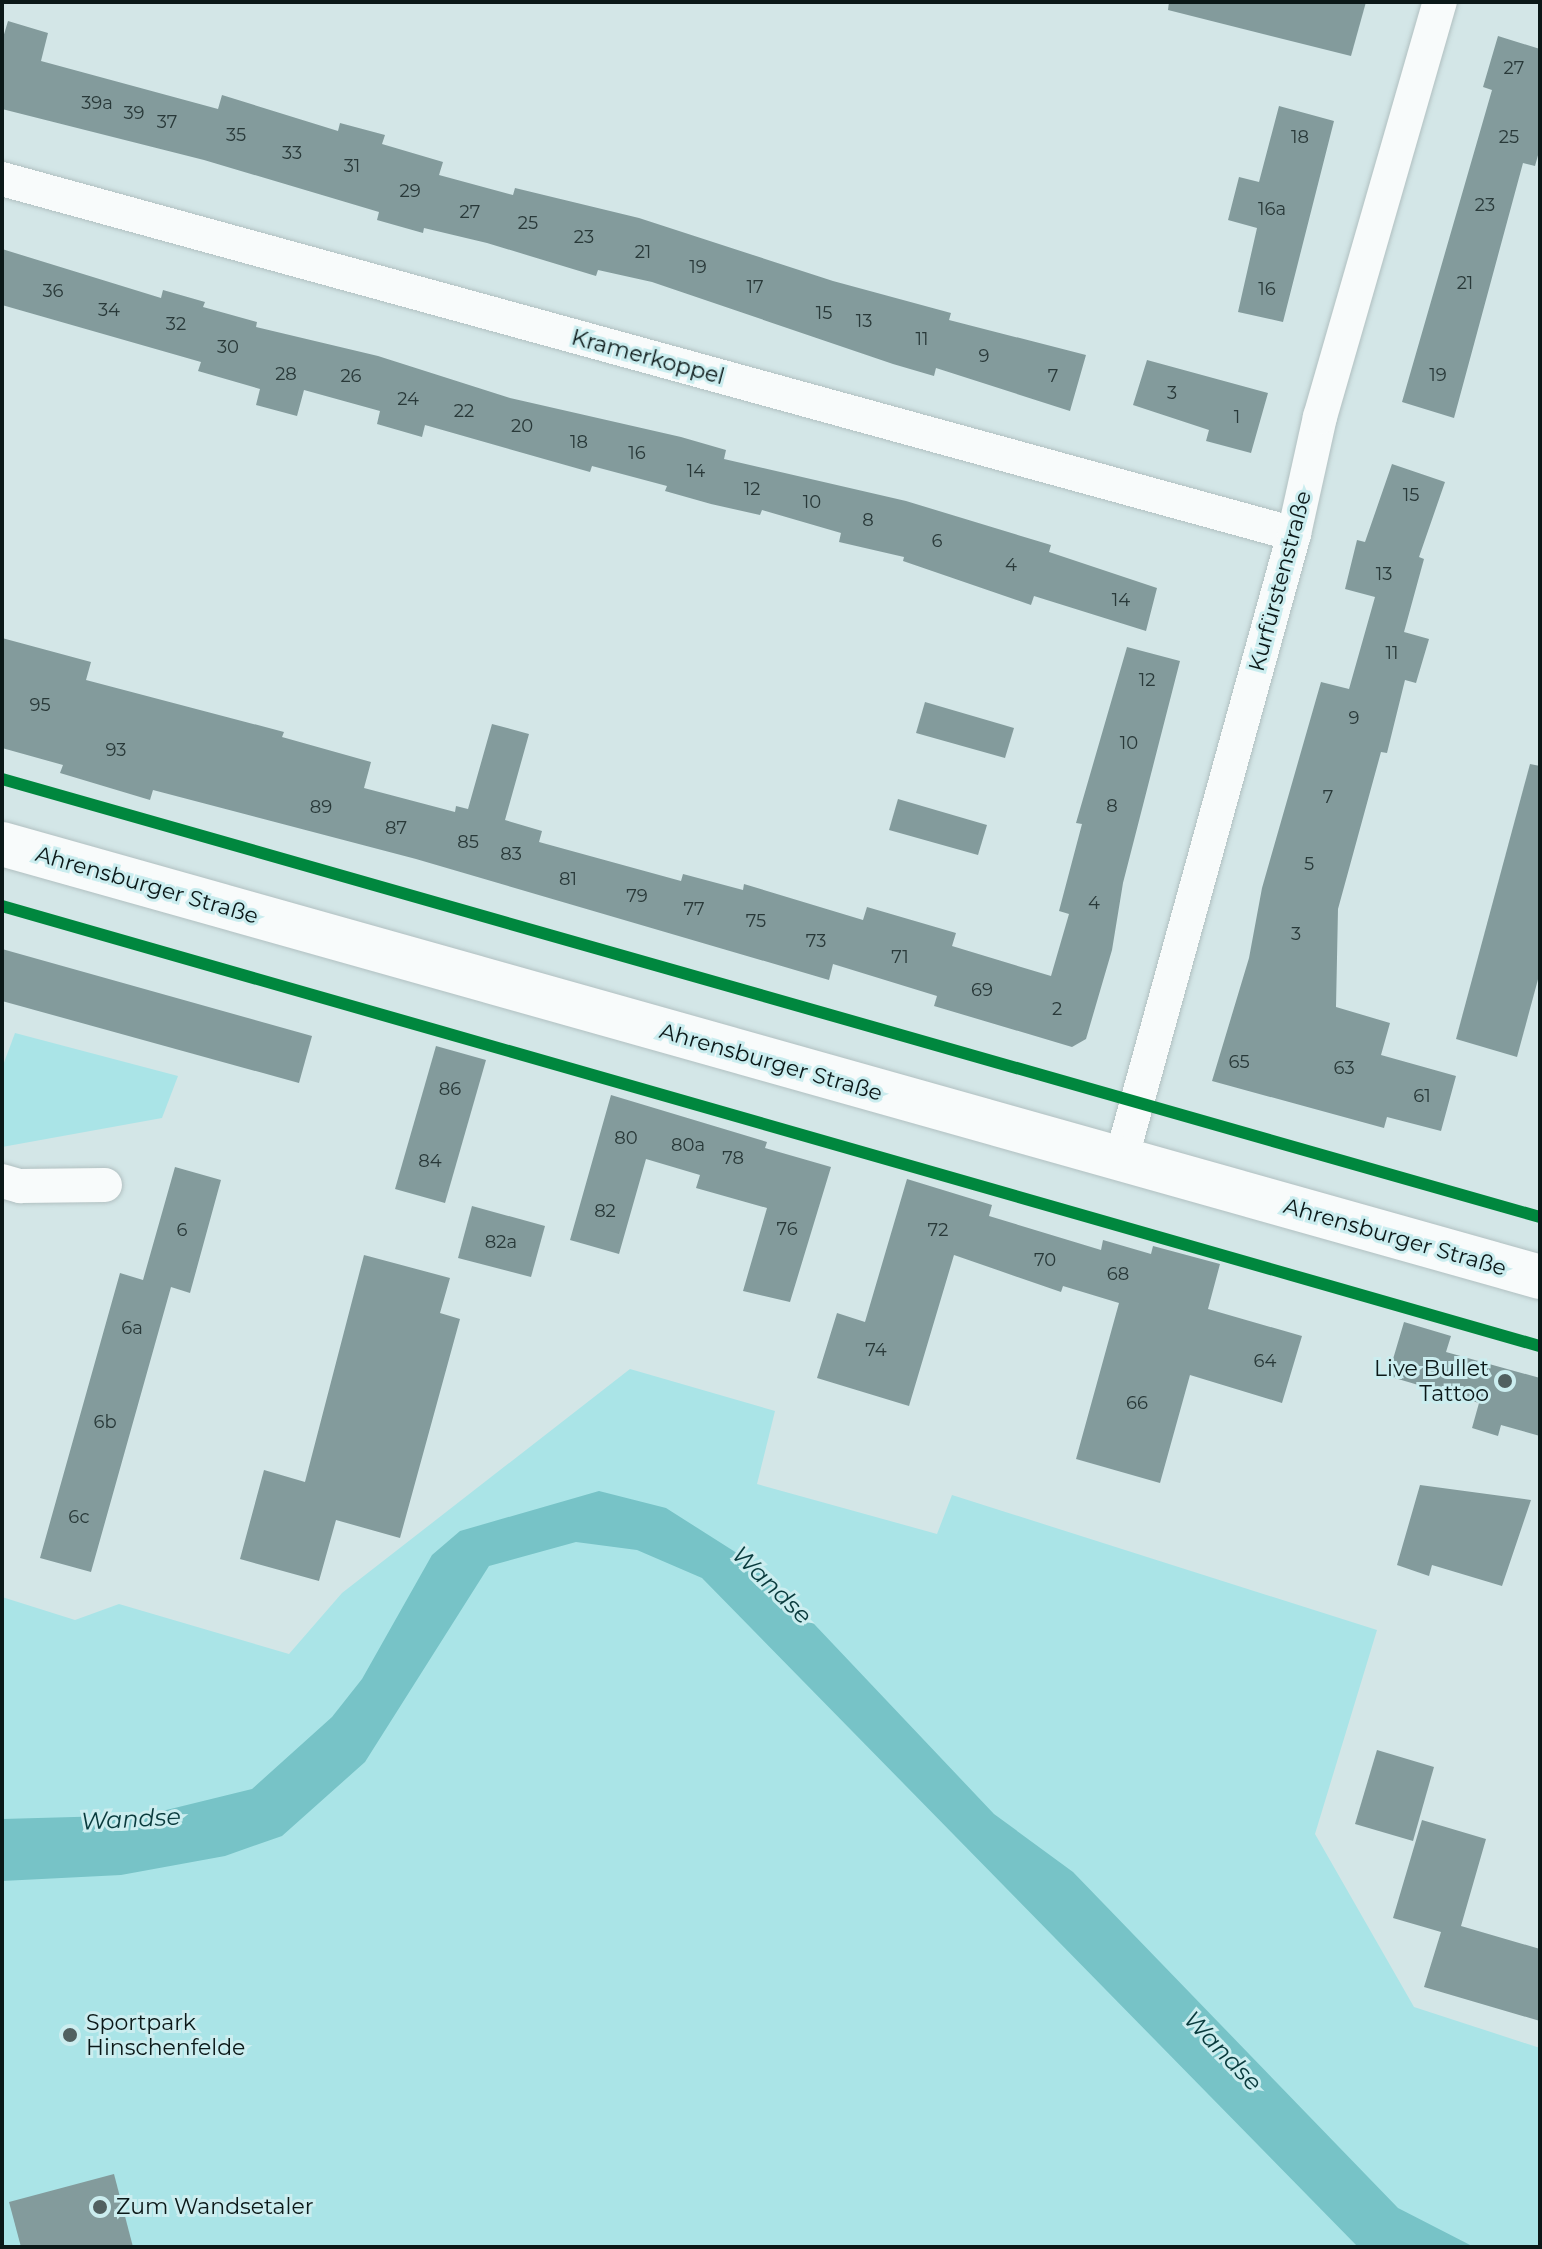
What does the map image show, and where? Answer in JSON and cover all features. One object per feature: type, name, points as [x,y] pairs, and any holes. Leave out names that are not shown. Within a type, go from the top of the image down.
[{"type":"main road","name":"Ahrensburger Straße","points":[[2,844],[1540,1277]]},
{"type":"street","name":"Kurfürstenstraße","points":[[1121,1160],[1294,534],[1320,417],[1440,2]]},
{"type":"street","name":"Kramerkoppel","points":[[2,179],[1294,534]]},
{"type":"street","points":[[2,1181],[20,1186],[105,1185]]},
{"type":"shaded area","points":[[15,1033],[178,1076],[162,1118],[2,1147],[2,1068]]},
{"type":"shaded area","points":[[630,1369],[775,1411],[757,1484],[937,1534],[952,1495],[1377,1630],[1315,1834],[1414,2007],[1540,2048],[1540,2247],[2,2247],[2,1597],[75,1620],[119,1604],[289,1654],[342,1593]]},
{"type":"water","name":"Wandse","points":[[599,1491],[666,1508],[762,1569],[994,1814],[1073,1872],[1398,2208],[1474,2247],[1358,2247],[702,1578],[637,1550],[576,1542],[489,1566],[365,1762],[282,1836],[225,1856],[121,1875],[2,1881],[2,1819],[146,1815],[252,1789],[332,1717],[362,1679],[432,1555],[460,1531]]},
{"type":"building","points":[[1169,2],[1366,2],[1351,56],[1168,10]]},
{"type":"building","points":[[8,21],[48,33],[41,61],[218,109],[222,95],[338,131],[340,123],[385,135],[382,144],[443,162],[439,175],[513,195],[515,188],[639,218],[833,281],[951,313],[949,320],[1086,355],[1070,411],[936,368],[934,376],[893,364],[652,282],[598,270],[596,276],[487,243],[424,228],[423,233],[377,220],[379,212],[204,160],[2,109],[2,41]]},
{"type":"building","points":[[1498,36],[1540,49],[1540,148],[1535,166],[1523,163],[1454,418],[1402,402],[1492,90],[1483,87]]},
{"type":"building","points":[[1279,106],[1334,121],[1283,322],[1238,312],[1257,228],[1228,220],[1239,177],[1259,182]]},
{"type":"building","points":[[2,249],[161,298],[163,290],[205,302],[203,307],[257,322],[256,327],[378,356],[510,398],[681,437],[726,450],[724,459],[906,501],[1051,545],[1049,552],[1157,588],[1146,631],[1034,596],[1031,605],[903,561],[904,557],[839,542],[841,533],[762,510],[760,515],[711,504],[665,491],[667,486],[592,466],[590,472],[425,425],[422,437],[377,424],[380,411],[304,390],[297,416],[256,405],[260,389],[198,371],[201,362],[2,305]]},
{"type":"building","points":[[1147,360],[1268,393],[1251,453],[1206,441],[1209,430],[1133,405]]},
{"type":"building","points":[[1392,464],[1445,482],[1419,557],[1424,559],[1404,632],[1429,639],[1416,683],[1405,680],[1387,753],[1381,752],[1338,909],[1336,1007],[1390,1023],[1381,1055],[1456,1076],[1441,1131],[1387,1117],[1384,1128],[1212,1081],[1249,958],[1262,888],[1321,682],[1349,689],[1375,597],[1345,589],[1357,540],[1365,542]]},
{"type":"building","points":[[2,638],[91,662],[86,680],[284,732],[282,737],[371,762],[364,788],[455,812],[456,806],[468,809],[492,724],[529,734],[505,820],[542,831],[539,842],[681,881],[683,874],[743,890],[744,884],[863,920],[867,907],[956,933],[952,946],[1051,976],[1069,914],[1059,911],[1082,824],[1076,823],[1127,647],[1180,661],[1123,883],[1112,950],[1086,1039],[1072,1047],[934,1006],[937,996],[833,964],[829,980],[416,859],[153,790],[150,800],[60,773],[63,765],[2,748]]},
{"type":"building","points":[[925,702],[1014,728],[1005,758],[916,733]]},
{"type":"building","points":[[1530,764],[1540,766],[1540,972],[1517,1057],[1456,1039]]},
{"type":"building","points":[[898,799],[987,825],[978,855],[889,830]]},
{"type":"building","points":[[2,949],[312,1036],[299,1083],[2,1001]]},
{"type":"building","points":[[436,1046],[486,1060],[445,1203],[395,1189]]},
{"type":"building","points":[[611,1095],[767,1142],[765,1148],[831,1167],[790,1302],[743,1291],[767,1208],[696,1188],[700,1175],[646,1159],[619,1254],[570,1240]]},
{"type":"building","points":[[175,1167],[221,1180],[190,1293],[171,1287],[91,1572],[40,1558],[120,1273],[143,1280]]},
{"type":"building","points":[[907,1179],[992,1205],[989,1216],[1101,1250],[1103,1240],[1151,1254],[1153,1246],[1220,1264],[1208,1309],[1302,1336],[1282,1403],[1190,1375],[1160,1483],[1076,1459],[1119,1303],[1063,1286],[1061,1292],[954,1255],[909,1406],[817,1378],[837,1313],[865,1322]]},
{"type":"building","points":[[472,1206],[545,1226],[531,1277],[458,1258]]},
{"type":"building","points":[[364,1255],[450,1278],[440,1313],[460,1319],[400,1538],[336,1520],[319,1581],[240,1559],[264,1470],[305,1482]]},
{"type":"building","points":[[1404,1322],[1451,1336],[1446,1352],[1540,1378],[1540,1436],[1501,1425],[1498,1436],[1472,1428],[1479,1403],[1388,1376]]},
{"type":"building","points":[[1420,1485],[1531,1500],[1502,1586],[1432,1565],[1429,1576],[1397,1565]]},
{"type":"building","points":[[1377,1750],[1434,1767],[1413,1841],[1355,1824]]},
{"type":"building","points":[[1422,1820],[1486,1839],[1461,1926],[1540,1949],[1540,2021],[1424,1987],[1441,1932],[1393,1918]]},
{"type":"building","points":[[114,2174],[133,2247],[21,2247],[9,2202]]},
{"type":"cycle path","points":[[2,779],[1540,1217]]},
{"type":"cycle path","points":[[2,906],[1540,1346]]},
{"type":"place","name":"Live Bullet Tattoo","points":[[1505,1381]]},
{"type":"place","name":"Sportpark Hinschenfelde","points":[[70,2035]]},
{"type":"place","name":"Zum Wandsetaler","points":[[100,2207]]}]
